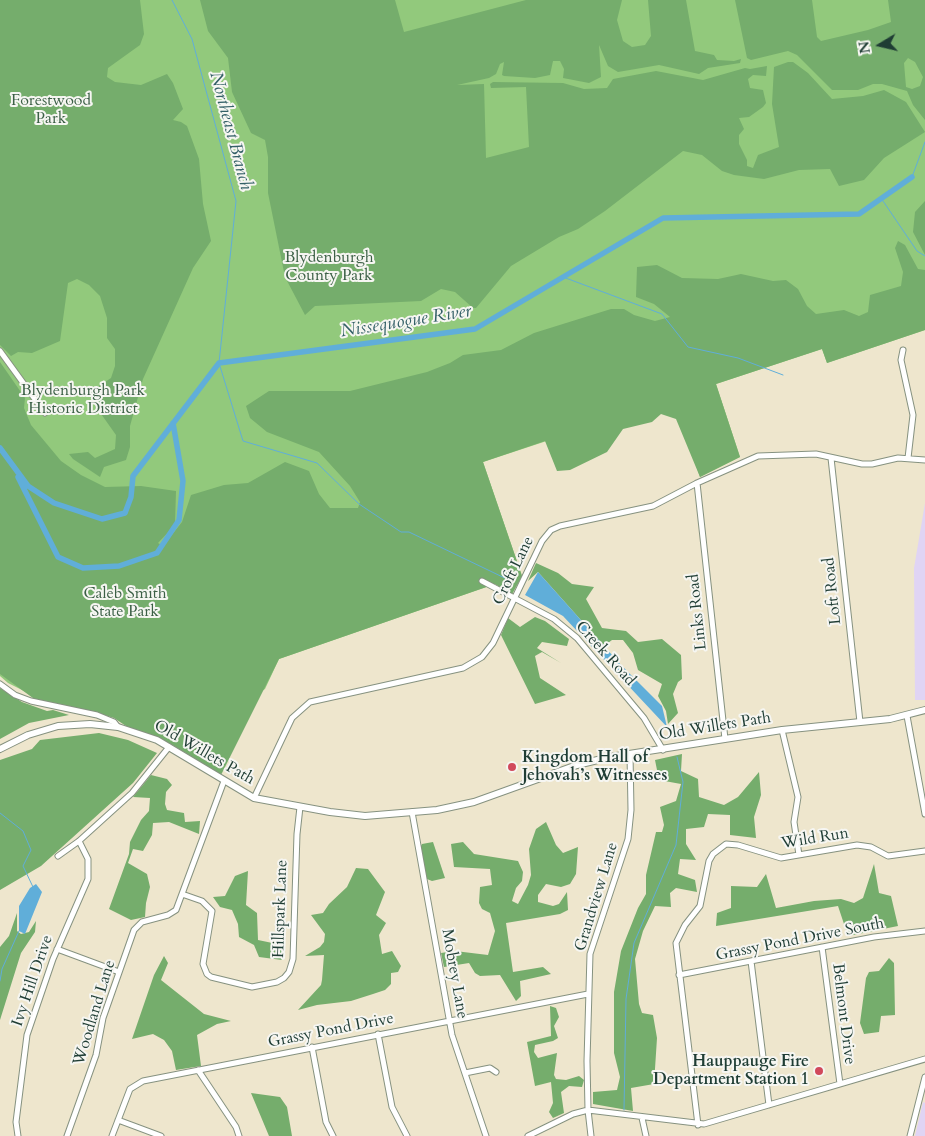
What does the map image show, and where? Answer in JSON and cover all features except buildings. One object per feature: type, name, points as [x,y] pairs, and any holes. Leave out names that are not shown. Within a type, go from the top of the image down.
[{"type":"main road","name":"Old Willets Path","points":[[0,749],[28,735],[58,726],[90,724],[118,727],[138,733],[169,747],[254,798],[300,808],[365,816],[412,812],[474,802],[577,765],[630,754],[782,730],[907,716],[925,710]]},
{"type":"street","points":[[903,350],[901,360],[913,416],[908,458]]},
{"type":"street","points":[[0,351],[27,385],[45,413]]},
{"type":"street","name":"Croft Lane","points":[[254,798],[292,718],[310,702],[469,666],[488,651],[542,541],[552,530],[560,526],[652,506],[697,483],[758,456],[816,454],[862,464],[908,458],[925,460]]},
{"type":"street","name":"Loft Road","points":[[832,458],[860,722]]},
{"type":"street","name":"Links Road","points":[[697,483],[725,739]]},
{"type":"street","name":"Creek Road","points":[[482,580],[513,599],[554,619],[577,638],[644,718],[663,750]]},
{"type":"street","points":[[0,684],[15,695],[31,701],[97,714],[114,722],[118,727]]},
{"type":"street","points":[[907,716],[925,814]]},
{"type":"street","points":[[782,730],[798,797],[794,822],[799,855]]},
{"type":"street","points":[[58,856],[79,841],[132,793],[169,747]]},
{"type":"street","name":"Grandview Lane","points":[[591,1136],[588,1110],[590,954],[628,839],[631,810],[630,754]]},
{"type":"street","name":"Woodland Lane","points":[[67,1136],[96,1056],[103,1018],[136,926],[142,922],[173,913],[182,894],[224,781]]},
{"type":"street","name":"Hillspark Lane","points":[[182,894],[202,901],[212,910],[213,917],[203,964],[207,974],[252,987],[277,982],[284,978],[289,972],[293,959],[297,834],[300,808]]},
{"type":"street","name":"Mobrey Lane","points":[[412,812],[449,1020],[486,1136]]},
{"type":"street","name":"Ivy Hill Drive","points":[[18,1136],[16,1122],[27,1035],[57,949],[88,879],[88,859],[79,841]]},
{"type":"street","name":"Wild Run","points":[[679,975],[676,943],[682,930],[703,899],[707,870],[713,854],[726,844],[738,845],[767,856],[781,858],[857,845],[871,847],[888,856],[925,851]]},
{"type":"street","name":"Grassy Pond Drive South","points":[[679,975],[874,937],[925,931]]},
{"type":"street","name":"Belmont Drive","points":[[822,947],[840,1084]]},
{"type":"street","points":[[57,949],[119,972]]},
{"type":"street","points":[[751,961],[769,1105]]},
{"type":"street","points":[[679,975],[698,1125]]},
{"type":"street","name":"Grassy Pond Drive","points":[[112,1136],[130,1089],[137,1083],[588,994]]},
{"type":"street","points":[[378,1034],[392,1107],[407,1136]]},
{"type":"street","points":[[312,1047],[326,1122],[333,1136]]},
{"type":"street","points":[[528,1136],[573,1114],[588,1110],[698,1125],[925,1059]]},
{"type":"street","points":[[465,1073],[490,1068],[496,1072]]},
{"type":"street","points":[[198,1070],[236,1127],[238,1136]]},
{"type":"street","points":[[910,1136],[925,1077]]},
{"type":"street","points":[[642,1118],[646,1136]]},
{"type":"street","points":[[118,1120],[162,1136]]},
{"type":"shaded area","points":[[925,503],[925,700],[915,700],[914,568]]},
{"type":"shaded area","points":[[923,1102],[925,1103],[925,1136],[915,1136]]},
{"type":"green space","name":"Blydenburgh County Park","points":[[0,0],[925,0],[925,330],[827,363],[822,349],[716,384],[740,457],[700,477],[674,399],[483,462],[522,576],[512,594],[495,584],[279,659],[265,689],[178,748],[128,720],[99,710],[36,697],[8,683],[0,676]]},
{"type":"green space","name":"Forestwood Park","points":[[0,0],[140,0],[144,34],[140,45],[108,68],[107,77],[115,82],[141,85],[167,74],[173,83],[183,109],[173,120],[187,126],[199,159],[203,204],[211,241],[193,268],[143,379],[130,426],[130,447],[126,460],[104,467],[100,477],[73,459],[69,454],[88,452],[95,458],[115,449],[116,435],[99,411],[97,403],[91,399],[89,394],[92,387],[99,386],[111,378],[115,366],[115,349],[107,338],[107,318],[100,296],[89,285],[77,279],[68,283],[60,341],[32,353],[18,352],[11,356],[0,345]]},
{"type":"green space","points":[[200,0],[395,0],[404,32],[526,0],[622,0],[617,20],[623,41],[632,47],[645,45],[651,36],[648,0],[686,0],[695,51],[714,55],[717,60],[734,61],[741,59],[740,63],[708,68],[699,74],[659,65],[618,72],[608,66],[599,45],[601,77],[589,83],[563,78],[564,69],[560,61],[553,61],[550,75],[535,78],[502,75],[504,62],[500,64],[496,74],[489,78],[457,85],[484,84],[486,158],[529,147],[526,87],[491,88],[490,84],[493,82],[563,83],[584,89],[607,88],[613,79],[656,71],[703,80],[745,68],[767,66],[766,76],[753,75],[748,79],[750,88],[763,90],[766,103],[749,117],[739,118],[744,129],[739,135],[739,144],[747,160],[747,166],[753,168],[758,155],[779,147],[772,104],[774,67],[788,62],[793,62],[808,73],[832,99],[863,96],[884,90],[906,102],[925,132],[884,158],[864,180],[839,186],[830,169],[799,170],[764,179],[734,175],[722,171],[702,155],[683,151],[605,211],[578,229],[559,237],[511,266],[476,308],[473,308],[455,292],[441,289],[421,301],[315,306],[305,315],[285,277],[268,193],[268,157],[265,140],[251,133],[232,92],[228,58],[208,31]]},
{"type":"green space","points":[[735,0],[812,0],[817,37],[821,41],[868,30],[891,22],[888,0],[925,0],[925,120],[913,105],[907,91],[882,84],[873,84],[858,90],[832,90],[797,55],[788,51],[751,60],[747,58]],"holes":[[[908,58],[915,62],[923,77],[920,86],[912,89],[906,87],[904,63]]]},
{"type":"green space","points":[[925,201],[925,255],[913,232],[915,212]]},
{"type":"green space","name":"Caleb Smith State Park","points":[[898,241],[905,245],[918,269],[925,270],[925,330],[827,363],[822,349],[716,384],[740,457],[700,477],[676,419],[661,414],[652,422],[623,429],[607,452],[570,470],[557,471],[545,441],[483,462],[522,576],[512,594],[495,584],[279,659],[221,775],[171,744],[126,726],[114,718],[91,711],[37,701],[0,674],[0,362],[25,398],[24,408],[31,425],[61,461],[81,475],[105,487],[141,486],[176,491],[175,525],[158,543],[163,546],[182,522],[191,495],[224,485],[248,483],[285,462],[309,471],[319,494],[330,508],[358,508],[360,502],[350,486],[319,452],[267,432],[250,418],[246,406],[269,391],[350,391],[427,372],[450,363],[463,355],[501,350],[534,333],[611,309],[624,309],[634,315],[655,321],[670,317],[654,304],[636,297],[637,267],[657,265],[682,278],[718,279],[741,274],[773,281],[786,280],[798,289],[807,306],[816,314],[844,310],[859,316],[868,312],[870,295],[901,286],[903,272],[895,248]]},
{"type":"green space","points":[[536,563],[558,573],[572,584],[594,587],[586,599],[602,628],[626,631],[638,642],[662,639],[681,655],[682,679],[678,682],[673,694],[678,713],[668,724],[666,711],[658,696],[662,684],[638,670],[633,653],[623,640],[612,640],[604,646],[538,572],[528,581]]},
{"type":"green space","points":[[535,617],[545,621],[569,639],[567,646],[542,642],[537,648],[561,663],[542,652],[535,656],[540,678],[566,695],[535,704],[501,635],[508,618],[520,627]]},
{"type":"green space","points":[[0,688],[22,702],[47,711],[53,710],[69,715],[29,723],[0,739]]},
{"type":"green space","points":[[99,733],[128,740],[157,753],[133,783],[41,866],[0,890],[0,760],[32,749],[40,740]]},
{"type":"green space","points":[[682,754],[681,771],[698,779],[699,797],[724,805],[738,797],[759,772],[761,795],[754,817],[756,838],[730,835],[730,815],[708,814],[704,827],[686,829],[686,844],[696,860],[680,859],[678,874],[695,880],[697,892],[676,888],[670,893],[671,907],[655,906],[643,931],[635,959],[639,1004],[642,1013],[653,1015],[657,1038],[654,1084],[631,1088],[633,1111],[593,1104],[593,1092],[617,1090],[620,1077],[614,1053],[614,992],[621,951],[638,908],[646,894],[646,875],[656,832],[662,832],[664,825],[660,807],[676,801],[681,784],[659,780],[655,760]]},
{"type":"green space","points":[[151,775],[167,779],[172,785],[166,792],[165,804],[167,810],[184,813],[185,822],[200,821],[199,834],[169,822],[153,823],[152,835],[143,851],[133,849],[128,863],[147,874],[150,887],[145,917],[131,920],[109,909],[129,854],[130,842],[141,820],[149,811],[150,798],[133,797]]},
{"type":"green space","points":[[546,822],[556,845],[563,853],[578,847],[576,874],[570,884],[561,887],[546,884],[538,895],[538,902],[553,906],[559,904],[567,892],[568,910],[560,914],[506,923],[513,972],[543,967],[551,974],[520,981],[521,996],[516,1001],[500,975],[480,976],[475,973],[469,963],[444,967],[441,953],[455,951],[488,955],[495,931],[490,913],[482,909],[479,903],[480,887],[492,885],[490,869],[454,867],[451,844],[463,842],[474,854],[518,861],[523,872],[522,881],[516,888],[512,901],[518,904],[531,875],[529,849],[536,829]]},
{"type":"green space","points":[[433,842],[445,878],[432,881],[427,879],[420,848],[422,844]]},
{"type":"green space","points":[[874,864],[879,893],[891,896],[898,926],[848,936],[838,906],[716,926],[717,913],[731,908],[731,886],[757,887],[766,874],[776,908],[814,901],[841,899],[854,903],[863,898]]},
{"type":"green space","points":[[356,868],[368,869],[385,892],[376,915],[386,923],[379,935],[382,954],[392,951],[401,966],[398,972],[391,973],[391,984],[385,990],[351,1001],[317,1005],[298,1010],[321,985],[322,980],[324,955],[305,956],[320,947],[324,942],[325,934],[311,915],[323,913],[329,904],[347,887]]},
{"type":"green space","points":[[248,871],[246,905],[257,913],[258,940],[282,945],[282,960],[259,957],[254,945],[239,937],[238,924],[232,910],[220,907],[213,897],[225,896],[235,876]]},
{"type":"green space","points":[[17,913],[17,931],[21,934],[29,932],[36,921],[35,932],[21,953],[0,1020],[0,947],[9,936]]},
{"type":"green space","points":[[164,956],[168,963],[161,980],[204,1014],[231,1021],[217,1024],[197,1035],[201,1066],[176,1070],[172,1051],[164,1040],[153,1034],[132,1039],[154,975]]},
{"type":"green space","points":[[889,958],[894,963],[895,1015],[881,1016],[879,1032],[864,1034],[860,1023],[866,978],[869,972],[879,971]]},
{"type":"green space","points":[[550,1006],[556,1008],[559,1017],[554,1026],[558,1038],[535,1045],[534,1052],[538,1058],[557,1053],[554,1075],[556,1079],[566,1080],[579,1076],[584,1080],[582,1087],[569,1086],[561,1092],[564,1113],[553,1118],[549,1112],[553,1103],[551,1082],[535,1086],[527,1042],[551,1036]]},
{"type":"green space","points":[[251,1093],[280,1097],[287,1107],[292,1136],[269,1136]]},
{"type":"water","points":[[538,572],[621,665],[662,706],[667,727],[563,616],[525,595]]},
{"type":"water","points":[[36,884],[42,892],[25,934],[19,931],[19,906],[30,888]]},
{"type":"waterway","name":"Northeast Branch","points":[[172,0],[192,39],[236,201],[219,363],[243,441],[317,463],[359,504],[401,532],[409,532],[513,582]]},
{"type":"waterway","name":"Nissequogue River","points":[[912,177],[925,142]]},
{"type":"waterway","name":"Nissequogue River","points":[[0,448],[28,486],[54,503],[102,519],[125,513],[131,497],[133,476],[219,363],[475,329],[663,218],[859,214],[912,177]]},
{"type":"waterway","points":[[881,198],[917,251],[925,256]]},
{"type":"waterway","points":[[563,277],[662,314],[688,347],[738,358],[783,375]]},
{"type":"waterway","points":[[18,477],[58,557],[83,568],[119,566],[157,553],[179,520],[183,481],[173,423]]},
{"type":"waterway","points":[[669,731],[672,734]]},
{"type":"waterway","points":[[624,1110],[626,999],[634,943],[676,845],[683,782],[677,757]]},
{"type":"waterway","points":[[0,813],[23,831],[31,850],[23,866],[33,887]]},
{"type":"waterway","points":[[0,981],[2,969],[19,931]]},
{"type":"place","name":"Kingdom Hall of Jehovah’s Witnesses","points":[[512,767]]},
{"type":"place","name":"Hauppauge Fire Department Station 1","points":[[819,1071]]},
{"type":"park label","name":"Blydenburgh Park Historic District","points":[[83,400]]}]
